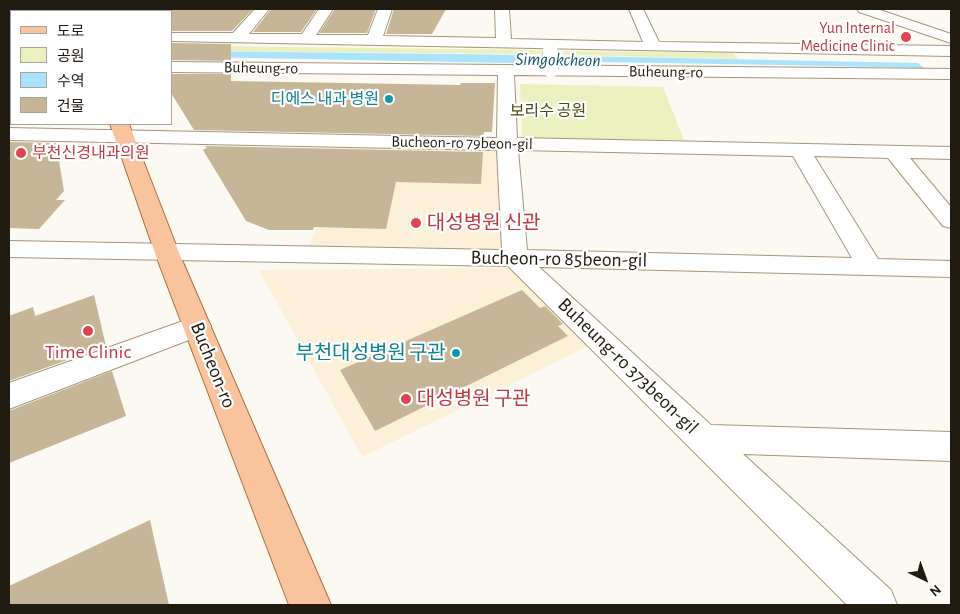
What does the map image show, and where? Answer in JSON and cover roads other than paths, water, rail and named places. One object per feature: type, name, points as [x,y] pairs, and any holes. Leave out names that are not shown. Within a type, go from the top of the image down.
[{"type":"main road","name":"Bucheon-ro","points":[[121,130],[167,253],[310,605]]},
{"type":"street","name":"Buheung-ro","points":[[236,39],[262,9]]},
{"type":"street","name":"Buheung-ro","points":[[306,39],[326,9]]},
{"type":"street","points":[[374,40],[385,9]]},
{"type":"street","points":[[502,9],[504,43]]},
{"type":"street","name":"Buheung-ro","points":[[636,9],[652,47]]},
{"type":"street","points":[[864,9],[951,38]]},
{"type":"street","name":"Buheung-ro","points":[[172,37],[504,43],[551,63],[951,74]]},
{"type":"street","points":[[172,44],[197,38]]},
{"type":"street","name":"Buheung-ro","points":[[175,65],[506,70],[652,47],[951,51]]},
{"type":"street","points":[[200,61],[767,67],[791,56],[880,57]]},
{"type":"street","points":[[551,63],[700,69],[741,67]]},
{"type":"street","points":[[506,70],[507,144],[516,258]]},
{"type":"street","name":"Bucheon-ro 79beon-gil","points":[[9,134],[121,130],[507,144],[951,152]]},
{"type":"street","points":[[800,150],[870,267]]},
{"type":"street","points":[[893,151],[951,220]]},
{"type":"street","name":"Bucheon-ro 85beon-gil","points":[[9,249],[516,258],[951,269]]},
{"type":"street","name":"Buheung-ro 373beon-gil","points":[[516,258],[876,605]]},
{"type":"street","points":[[9,396],[197,326]]},
{"type":"street","points":[[704,439],[951,446]]},
{"type":"water","name":"Simgokcheon","points":[[195,51],[531,55],[918,63],[924,68],[197,57]]},
{"type":"place","name":"Yun Internal Medicine Clinic","points":[[906,37]]},
{"type":"place","name":"디에스 내과 병원","points":[[389,99]]},
{"type":"place","name":"부천신경내과의원","points":[[21,153]]},
{"type":"place","name":"대성병원 신관","points":[[416,223]]},
{"type":"place","name":"Time Clinic","points":[[88,331]]},
{"type":"place","name":"부천대성병원 구관","points":[[456,353]]},
{"type":"place","name":"대성병원 구관","points":[[406,399]]},
{"type":"park label","name":"보리수 공원","points":[[548,111]]}]
